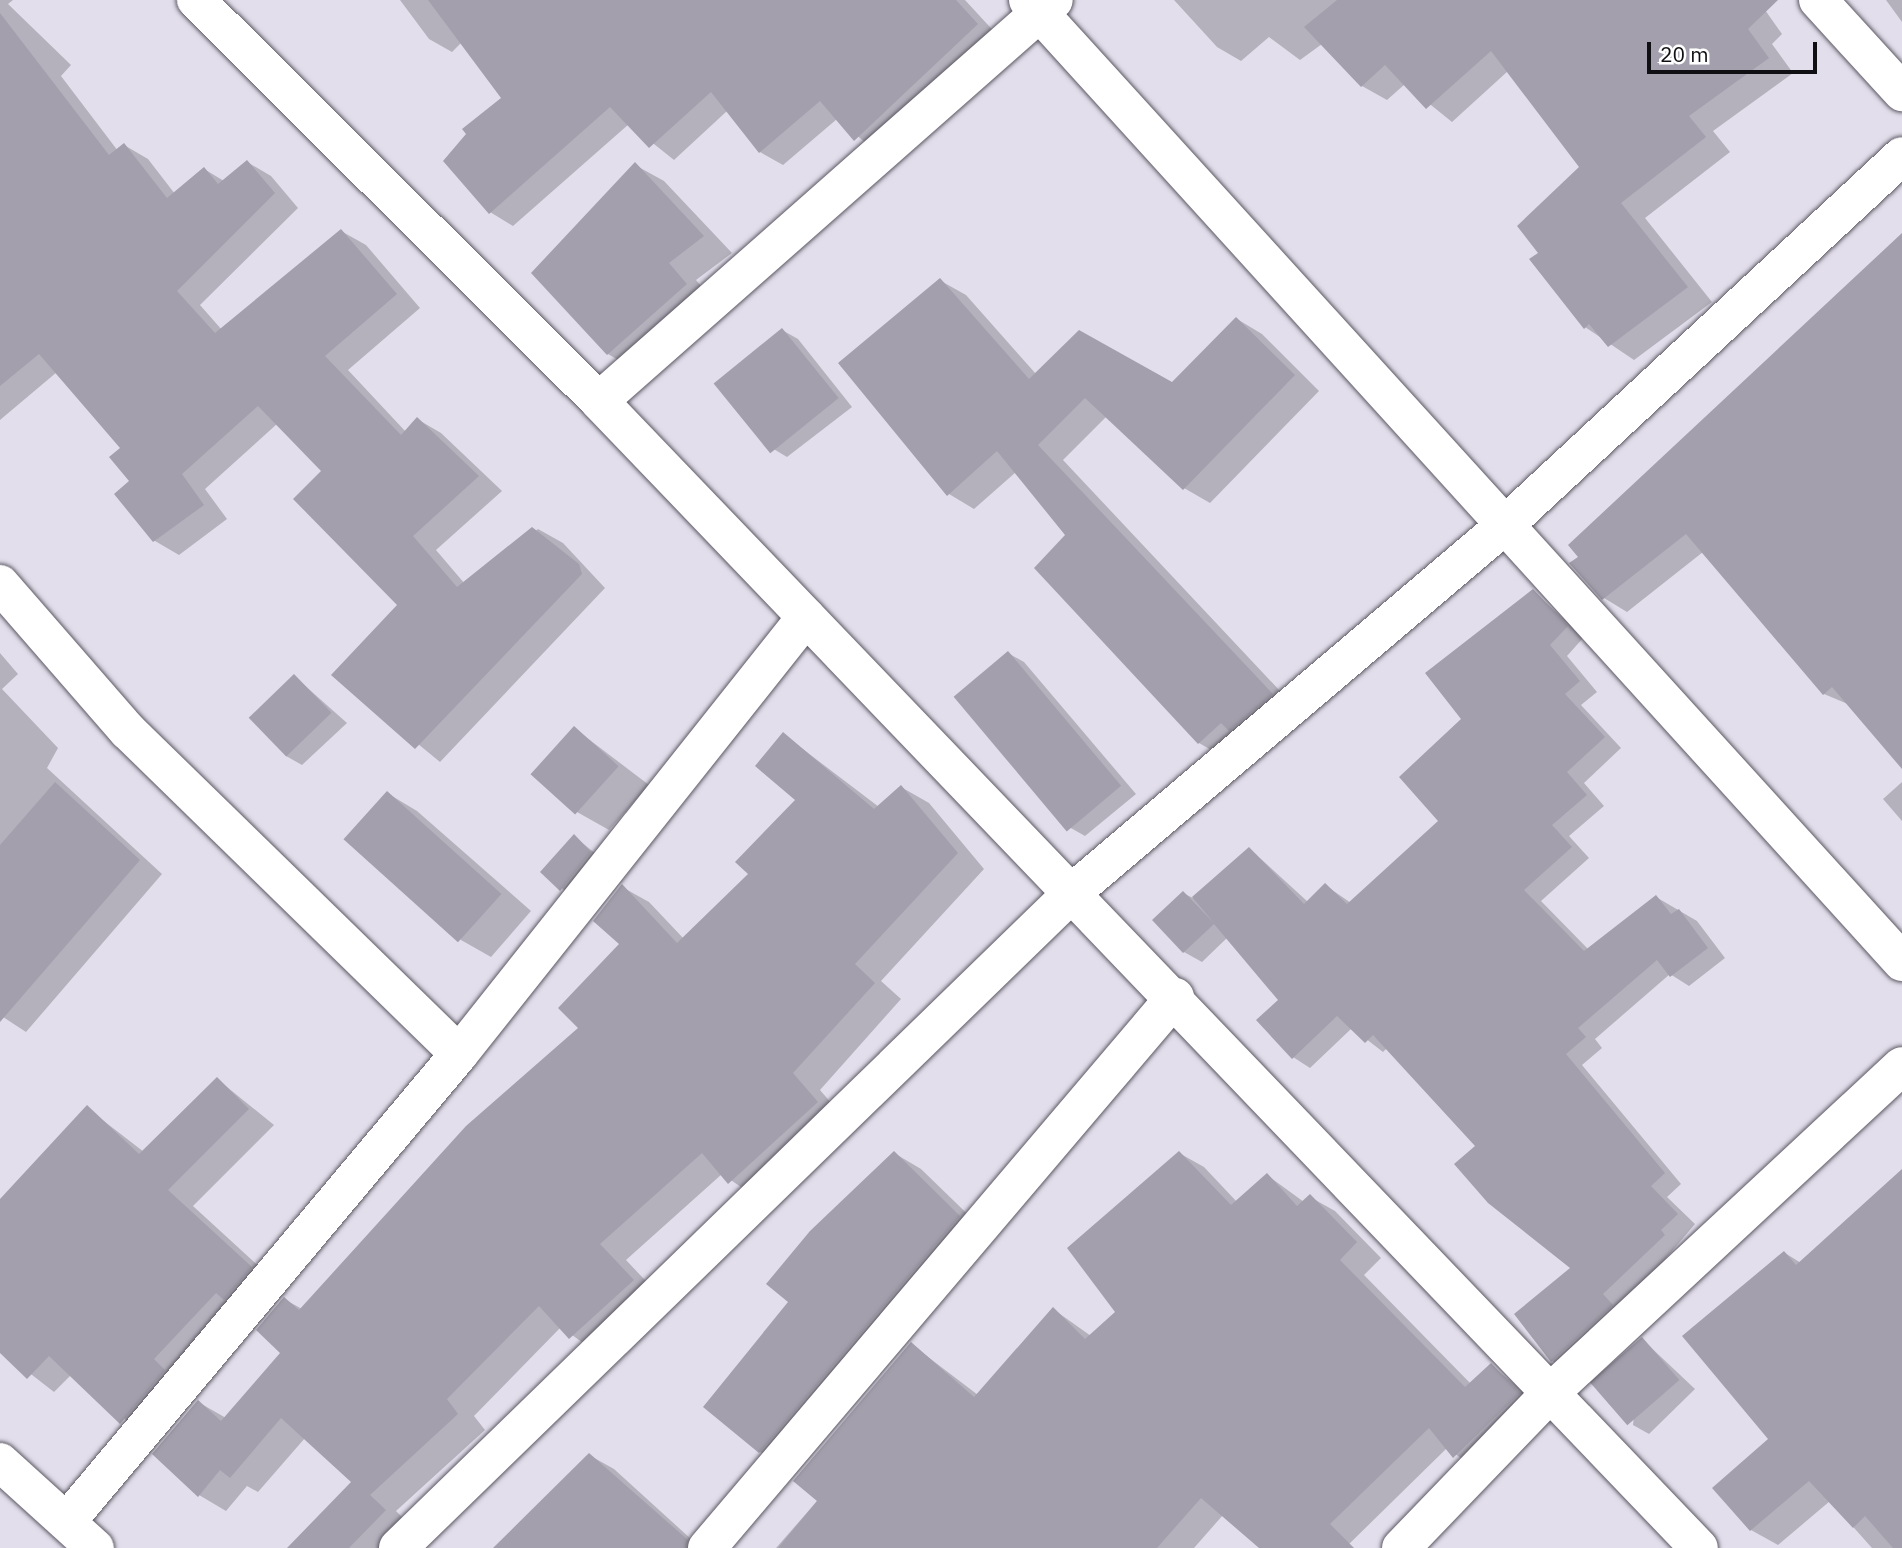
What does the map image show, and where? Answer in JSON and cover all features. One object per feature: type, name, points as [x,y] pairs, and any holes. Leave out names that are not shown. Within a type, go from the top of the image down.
[{"type":"street","points":[[196,0],[599,401],[1074,891],[1699,1548]]},
{"type":"street","points":[[1818,0],[1902,92]]},
{"type":"street","points":[[599,401],[1041,4],[1504,526],[1902,962]]},
{"type":"street","points":[[398,1548],[1074,891],[1504,526],[1902,156]]},
{"type":"street","points":[[0,584],[128,731],[459,1054]]},
{"type":"street","points":[[68,1520],[459,1054],[806,617]]},
{"type":"street","points":[[707,1548],[1175,997]]},
{"type":"street","points":[[1401,1548],[1550,1393],[1902,1066]]},
{"type":"street","points":[[0,1462],[68,1520],[95,1548]]},
{"type":"building","points":[[428,0],[956,0],[978,24],[854,141],[820,101],[759,153],[711,92],[649,148],[610,107],[489,214],[443,161],[466,134],[462,129],[501,98]]},
{"type":"building","points":[[1337,0],[1778,0],[1748,29],[1769,58],[1689,116],[1706,137],[1621,203],[1688,287],[1608,347],[1589,324],[1584,329],[1529,259],[1538,253],[1517,226],[1579,167],[1491,51],[1426,109],[1385,65],[1361,87],[1304,27]]},
{"type":"building","points":[[0,13],[109,155],[124,143],[167,198],[204,167],[218,184],[247,160],[275,193],[177,291],[215,333],[341,229],[397,294],[325,356],[401,435],[417,417],[479,476],[413,536],[457,587],[532,527],[579,564],[582,574],[415,749],[331,675],[397,605],[293,499],[321,471],[258,406],[182,474],[204,505],[153,542],[114,494],[129,481],[109,457],[120,448],[39,354],[0,386]]},
{"type":"building","points":[[635,162],[704,236],[669,263],[687,284],[607,355],[531,273]]},
{"type":"building","points":[[1902,233],[1902,769],[1832,687],[1823,695],[1686,534],[1602,600],[1569,563],[1578,557],[1568,545]]},
{"type":"building","points":[[940,278],[1029,379],[1079,330],[1172,382],[1236,317],[1295,375],[1183,490],[1085,398],[1038,445],[1273,694],[1229,731],[1221,723],[1198,744],[1034,568],[1065,535],[997,451],[947,496],[838,363]]},
{"type":"building","points":[[782,328],[839,398],[770,453],[714,383]]},
{"type":"building","points":[[1533,589],[1568,626],[1550,645],[1580,681],[1565,694],[1605,737],[1567,772],[1587,795],[1552,825],[1572,847],[1524,890],[1584,951],[1656,895],[1671,914],[1679,909],[1708,948],[1670,977],[1657,960],[1578,1028],[1586,1037],[1566,1054],[1665,1173],[1651,1186],[1678,1214],[1661,1230],[1665,1235],[1603,1294],[1613,1305],[1551,1362],[1514,1314],[1570,1268],[1488,1203],[1454,1164],[1475,1146],[1373,1035],[1365,1043],[1337,1016],[1292,1059],[1256,1020],[1278,1000],[1214,924],[1183,953],[1152,920],[1183,891],[1214,923],[1192,897],[1249,847],[1304,904],[1325,883],[1347,904],[1438,821],[1399,777],[1461,719],[1425,673]]},
{"type":"building","points":[[1008,651],[1121,786],[1067,831],[954,697]]},
{"type":"building","points":[[294,674],[332,713],[286,757],[249,718]]},
{"type":"building","points":[[574,726],[619,766],[575,814],[531,774]]},
{"type":"building","points":[[783,732],[874,809],[901,785],[958,853],[855,964],[875,983],[793,1073],[818,1102],[728,1184],[702,1153],[600,1244],[634,1280],[569,1339],[539,1306],[447,1399],[458,1414],[370,1495],[386,1510],[349,1548],[287,1548],[351,1482],[281,1418],[230,1478],[220,1470],[198,1497],[152,1454],[198,1400],[221,1421],[280,1353],[256,1330],[284,1297],[299,1310],[466,1126],[578,1028],[558,1008],[619,944],[593,921],[622,884],[677,943],[748,874],[735,862],[795,800],[755,766]]},
{"type":"building","points":[[55,782],[140,860],[0,1022],[0,845]]},
{"type":"building","points":[[387,791],[501,894],[458,942],[344,839]]},
{"type":"building","points":[[574,834],[591,852],[560,891],[540,872]]},
{"type":"building","points":[[217,1077],[249,1109],[168,1190],[252,1267],[224,1300],[216,1293],[154,1359],[165,1370],[120,1424],[49,1356],[27,1379],[0,1353],[0,1199],[87,1105],[139,1154]]},
{"type":"building","points":[[894,1151],[960,1216],[759,1453],[703,1407],[788,1302],[766,1284],[810,1231]]},
{"type":"building","points":[[1179,1151],[1231,1205],[1267,1173],[1297,1206],[1310,1194],[1357,1242],[1340,1260],[1465,1387],[1491,1363],[1520,1393],[1453,1458],[1429,1428],[1330,1524],[1354,1548],[1259,1548],[1201,1498],[1157,1548],[778,1548],[817,1501],[793,1481],[911,1342],[974,1397],[1053,1307],[1085,1339],[1115,1312],[1067,1248]]},
{"type":"building","points":[[1902,1169],[1902,1548],[1893,1548],[1865,1516],[1853,1528],[1809,1481],[1750,1531],[1712,1488],[1768,1439],[1682,1336],[1784,1251],[1796,1265]]},
{"type":"building","points":[[1642,1337],[1679,1380],[1627,1425],[1590,1382]]},
{"type":"building","points":[[589,1453],[688,1540],[686,1548],[493,1548]]}]
